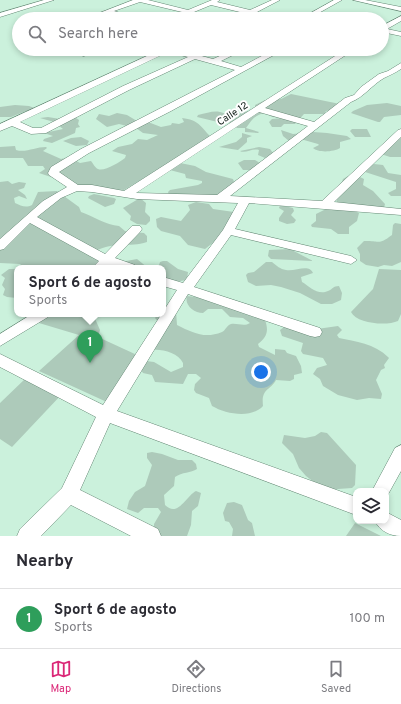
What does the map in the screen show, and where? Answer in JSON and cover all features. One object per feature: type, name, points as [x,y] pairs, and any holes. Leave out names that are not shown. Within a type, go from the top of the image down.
[{"type":"street","points":[[0,15],[51,0]]},
{"type":"street","points":[[108,12],[140,0],[189,12],[214,1],[251,12],[277,0]]},
{"type":"street","points":[[316,12],[339,0]]},
{"type":"street","points":[[356,0],[401,9]]},
{"type":"street","points":[[389,25],[401,18]]},
{"type":"street","points":[[389,31],[401,34]]},
{"type":"street","points":[[0,128],[152,56]]},
{"type":"street","points":[[191,56],[240,69]]},
{"type":"street","points":[[216,62],[228,56]]},
{"type":"street","points":[[267,56],[168,109],[85,151],[55,169],[53,173],[76,188],[125,195],[246,199],[326,204],[401,212]]},
{"type":"street","name":"Calle 12","points":[[125,195],[340,56]]},
{"type":"street","points":[[12,122],[31,131],[43,131],[126,88],[194,57]]},
{"type":"street","points":[[220,198],[348,100],[357,97],[364,89],[382,76],[391,73],[401,65]]},
{"type":"street","points":[[391,73],[401,77]]},
{"type":"street","points":[[258,109],[316,125]]},
{"type":"street","points":[[326,204],[401,132]]},
{"type":"street","points":[[0,246],[41,208],[60,194],[76,188]]},
{"type":"street","points":[[27,536],[69,494],[106,414],[185,289],[228,231],[246,199]]},
{"type":"street","points":[[29,218],[103,264],[136,229]]},
{"type":"street","points":[[228,231],[351,260]]},
{"type":"street","points":[[166,282],[315,332]]},
{"type":"street","points":[[0,341],[38,317]]},
{"type":"street","points":[[0,360],[106,414],[353,505]]},
{"type":"street","points":[[383,488],[401,453]]},
{"type":"street","points":[[69,494],[151,536]]},
{"type":"street","points":[[389,523],[401,530]]},
{"type":"green space","points":[[291,94],[340,104],[333,110],[326,111],[324,114],[304,114],[295,124],[284,124],[281,127],[272,127],[269,122],[272,119],[283,118],[272,117],[266,113],[259,115],[254,118],[246,128],[259,132],[258,133],[245,132],[245,128],[237,128],[230,125],[229,122],[222,123],[197,117],[198,115],[220,112],[224,113],[233,120],[242,112],[256,110],[255,105],[265,100],[281,99]]},
{"type":"green space","points":[[387,103],[401,106],[401,115],[384,117],[380,122],[378,122],[351,113],[367,105]]},
{"type":"green space","points":[[15,105],[29,106],[40,110],[41,113],[32,114],[26,111],[11,117],[0,117],[0,107]]},
{"type":"green space","points":[[117,113],[127,115],[137,121],[127,126],[119,124],[107,127],[96,119],[99,114],[109,116]]},
{"type":"green space","points":[[78,116],[76,118],[79,120],[78,124],[80,127],[76,128],[75,133],[52,143],[43,141],[44,139],[53,136],[44,133],[63,129],[54,122],[40,118],[48,117],[60,119]]},
{"type":"green space","points":[[182,118],[192,120],[199,124],[210,136],[209,139],[124,190],[68,188],[57,179],[39,173],[45,169],[43,166],[28,166],[23,158],[0,158],[0,147],[15,146],[16,150],[23,151],[46,147],[47,148],[43,151],[61,159],[69,157],[80,163],[91,161],[95,167],[101,170],[116,164],[125,158],[126,155],[112,151],[118,147],[132,144],[138,139],[147,140],[158,135],[143,133],[136,128],[148,122],[161,127],[171,125],[172,123],[179,124],[184,122]]},
{"type":"green space","points":[[352,129],[367,129],[371,137],[355,137],[350,131]]},
{"type":"green space","points":[[281,130],[293,134],[313,132],[327,133],[347,136],[351,139],[340,142],[340,148],[330,151],[318,151],[313,148],[319,145],[318,144],[304,140],[289,141],[283,136]]},
{"type":"green space","points":[[401,132],[401,157],[390,157],[381,154]]},
{"type":"green space","points":[[242,133],[252,136],[247,138],[247,142],[238,150],[219,147],[236,142],[242,137]]},
{"type":"green space","points":[[81,137],[89,141],[87,145],[76,146],[63,141],[71,138]]},
{"type":"green space","points":[[259,147],[270,149],[273,153],[265,158],[258,155],[259,150],[244,152],[240,151]]},
{"type":"green space","points":[[244,160],[255,160],[260,163],[252,170],[243,170],[238,163]]},
{"type":"green space","points":[[180,163],[195,166],[206,172],[233,179],[235,184],[219,196],[169,195],[168,192],[170,190],[202,183],[202,181],[186,178],[185,174],[166,169]]},
{"type":"green space","points":[[374,164],[383,165],[388,173],[401,175],[401,196],[391,196],[388,193],[396,189],[396,182],[362,171]]},
{"type":"green space","points":[[348,176],[358,176],[364,179],[363,185],[373,191],[385,204],[384,208],[337,202],[336,198],[343,179]]},
{"type":"green space","points":[[8,181],[12,184],[19,182],[26,183],[24,188],[18,190],[25,195],[27,199],[19,196],[14,198],[15,203],[19,205],[32,205],[38,192],[57,191],[79,207],[81,212],[104,222],[119,226],[125,231],[144,233],[147,236],[147,242],[134,245],[109,246],[96,251],[99,254],[116,257],[121,262],[137,259],[144,265],[21,265],[0,263],[0,182]]},
{"type":"green space","points":[[94,194],[116,199],[114,204],[105,207],[88,198]]},
{"type":"green space","points":[[140,198],[146,203],[145,212],[150,217],[150,221],[146,225],[137,224],[130,220],[131,216],[123,208]]},
{"type":"green space","points":[[196,202],[209,204],[213,209],[234,212],[224,234],[205,249],[188,245],[180,236],[161,231],[157,227],[156,219],[161,217],[181,221],[190,210],[188,205]]},
{"type":"green space","points":[[280,205],[293,208],[294,211],[291,215],[296,220],[294,223],[287,224],[279,221],[279,218],[284,211],[279,208]]},
{"type":"green space","points":[[326,209],[352,210],[359,213],[357,221],[349,227],[349,234],[338,234],[331,229],[312,227],[311,225],[316,221],[316,214]]},
{"type":"green space","points":[[395,223],[401,224],[401,262],[392,266],[384,265],[378,267],[366,265],[360,261],[360,254],[357,248],[364,241],[379,242],[392,235],[393,225]]},
{"type":"green space","points":[[290,249],[313,261],[271,259],[268,256],[269,250]]},
{"type":"green space","points":[[167,261],[178,269],[188,272],[187,280],[166,285],[166,265],[159,265],[160,262]]},
{"type":"green space","points":[[266,262],[272,262],[280,268],[286,270],[305,268],[311,270],[313,273],[301,277],[302,282],[314,290],[321,292],[328,291],[339,286],[342,293],[341,300],[332,304],[321,304],[300,293],[281,287],[271,285],[256,286],[248,282],[246,275],[254,272]]},
{"type":"green space","points":[[9,269],[14,269],[14,298],[3,295],[5,289],[2,285],[5,278],[1,275]]},
{"type":"green space","points":[[379,269],[401,270],[401,314],[398,321],[393,323],[373,323],[359,319],[351,312],[373,289]]},
{"type":"green space","points":[[187,296],[196,297],[265,320],[267,331],[263,339],[258,344],[259,347],[275,355],[275,349],[285,350],[287,353],[296,356],[301,366],[302,373],[294,375],[294,379],[290,381],[276,380],[274,384],[266,390],[263,396],[263,406],[252,413],[245,414],[231,413],[218,409],[212,406],[209,398],[196,393],[194,390],[195,384],[201,378],[196,374],[188,374],[183,384],[155,382],[152,375],[143,373],[141,370],[146,361],[154,362],[171,372],[183,367],[181,360],[174,354],[161,350],[152,350],[159,323],[156,317],[166,317],[166,311],[176,311],[177,325],[194,333],[205,335],[222,332],[231,324],[245,325],[250,323],[243,318],[230,317],[222,309],[208,309],[203,313],[196,312],[190,308],[186,299]]},
{"type":"green space","points":[[36,317],[94,317],[100,330],[98,337],[137,355],[109,403],[39,371],[79,335],[39,323]]},
{"type":"green space","points":[[338,326],[342,330],[337,335],[339,338],[371,346],[389,358],[384,365],[385,368],[381,370],[376,380],[382,394],[381,399],[369,398],[357,400],[338,395],[323,386],[320,379],[313,374],[317,368],[327,365],[323,358],[303,354],[301,351],[303,343],[282,336],[280,330],[284,327],[317,329]]},
{"type":"green space","points":[[26,378],[62,394],[12,447],[0,439],[0,403]]},
{"type":"green space","points":[[321,432],[327,433],[356,465],[355,485],[352,488],[324,490],[306,476],[299,468],[293,454],[282,443],[284,435],[305,438],[315,436]]},
{"type":"green space","points":[[152,452],[178,460],[192,460],[196,464],[197,469],[175,477],[174,486],[164,495],[165,505],[174,509],[182,505],[196,491],[201,493],[198,506],[192,511],[191,525],[187,536],[160,536],[154,530],[154,524],[161,512],[158,508],[144,508],[138,513],[127,509],[129,501],[135,492],[145,486],[152,465],[147,458],[147,453]]},
{"type":"green space","points":[[234,502],[242,505],[248,520],[252,523],[255,536],[232,536],[233,529],[229,522],[225,521],[223,513],[227,503]]},
{"type":"green space","points":[[354,524],[357,524],[381,536],[346,536]]},
{"type":"place","name":"Sport 6 de agosto","points":[[90,363]]}]
